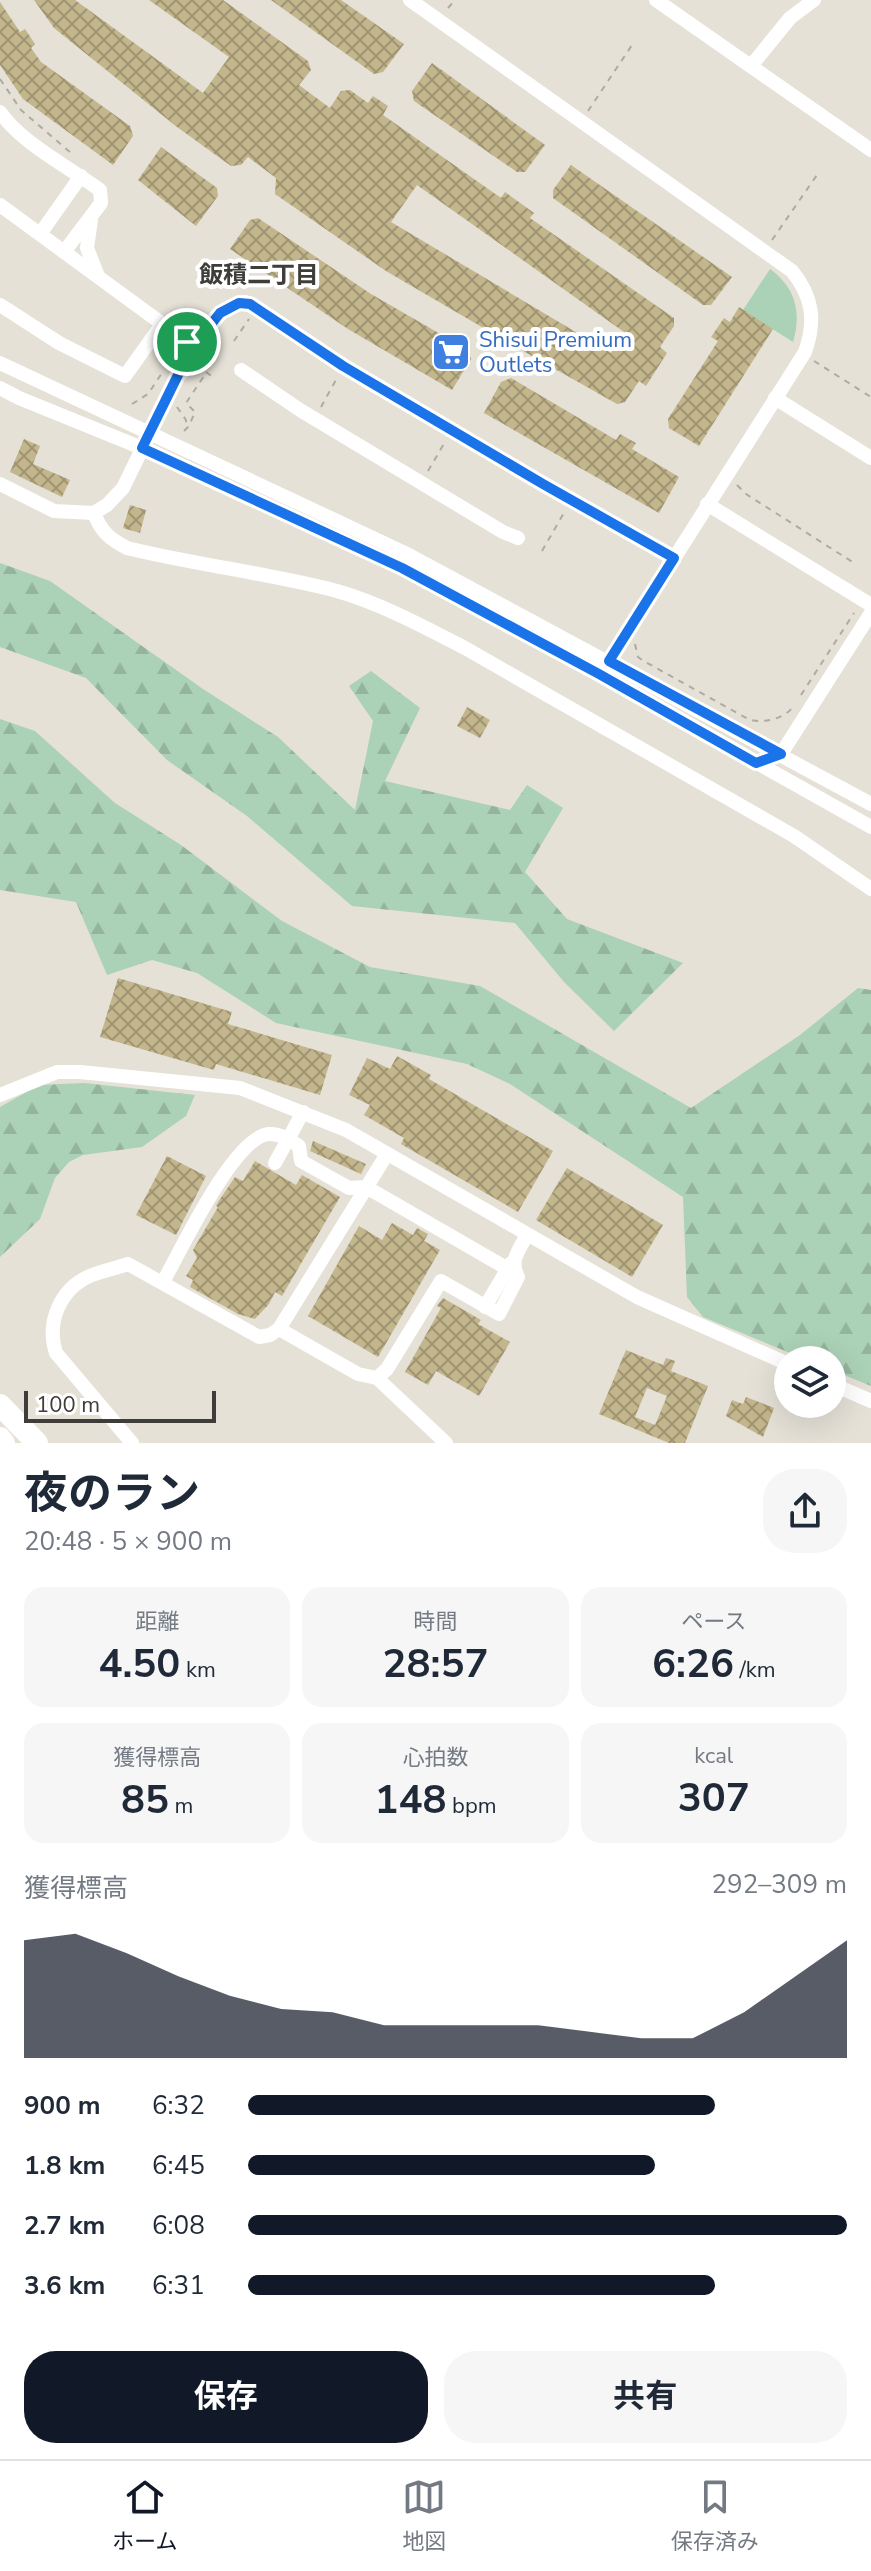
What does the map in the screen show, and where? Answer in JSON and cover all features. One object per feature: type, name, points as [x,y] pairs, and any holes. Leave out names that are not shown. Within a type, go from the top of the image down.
[{"type":"highway","points":[[0,1405],[37,1443]]},
{"type":"highway","points":[[0,1438],[4,1443]]},
{"type":"street","points":[[410,0],[792,271],[809,296],[813,315],[805,352],[609,661]]},
{"type":"street","points":[[656,0],[871,150]]},
{"type":"street","points":[[751,66],[790,18],[814,0]]},
{"type":"street","points":[[0,112],[7,122],[81,169],[100,190],[102,197],[92,218],[64,252]]},
{"type":"street","points":[[40,234],[81,169]]},
{"type":"street","points":[[0,205],[162,324],[194,340],[207,341],[206,355],[171,372]]},
{"type":"street","points":[[92,218],[87,248],[98,277]]},
{"type":"street","points":[[0,484],[54,511],[94,513],[117,496],[150,433],[171,372],[194,340],[227,307],[239,303],[250,304],[343,366],[674,558]]},
{"type":"street","points":[[0,305],[52,339],[125,376],[162,324]]},
{"type":"street","points":[[0,363],[405,553],[871,804]]},
{"type":"street","points":[[241,370],[315,419],[503,532],[518,538]]},
{"type":"street","points":[[0,388],[142,448],[402,568],[599,674],[871,827]]},
{"type":"street","points":[[775,398],[871,458]]},
{"type":"street","points":[[707,504],[866,602]]},
{"type":"street","points":[[94,513],[104,534],[127,548],[338,591],[415,622],[794,836],[871,889]]},
{"type":"street","points":[[756,763],[781,754],[871,613]]},
{"type":"street","points":[[781,754],[788,771],[807,790]]},
{"type":"street","points":[[0,1095],[57,1072],[240,1088],[346,1130],[637,1297],[774,1358]]},
{"type":"street","points":[[275,1163],[303,1112]]},
{"type":"street","points":[[163,1282],[228,1167],[244,1148],[269,1134],[288,1139],[299,1146],[301,1161],[349,1188],[366,1187],[511,1264]]},
{"type":"street","points":[[132,1443],[56,1353],[51,1337],[53,1322],[71,1289],[89,1276],[128,1264],[259,1337],[270,1335],[279,1329],[387,1154]]},
{"type":"street","points":[[377,1378],[387,1369],[441,1281],[485,1307],[527,1235]]},
{"type":"street","points":[[279,1329],[358,1374],[377,1378],[446,1443]]},
{"type":"street","points":[[846,1390],[871,1401]]},
{"type":"path","points":[[440,5],[447,10],[455,0]]},
{"type":"path","points":[[587,111],[634,42]]},
{"type":"path","points":[[0,79],[21,110],[81,169]]},
{"type":"path","points":[[771,240],[819,172]]},
{"type":"path","points":[[815,353],[811,359],[871,397]]},
{"type":"path","points":[[176,406],[186,420],[185,428],[189,426],[195,412],[186,403],[205,372],[210,375],[213,371]]},
{"type":"path","points":[[132,404],[148,394],[171,372]]},
{"type":"path","points":[[315,419],[339,374]]},
{"type":"path","points":[[421,482],[447,438]]},
{"type":"path","points":[[733,482],[751,497],[854,563]]},
{"type":"path","points":[[542,551],[567,508]]},
{"type":"path","points":[[801,696],[866,602]]},
{"type":"path","points":[[635,641],[638,657],[642,660],[748,719],[757,722],[780,717],[793,708]]},
{"type":"green space","points":[[770,269],[791,292],[794,301],[797,320],[793,342],[743,310]]},
{"type":"green space","points":[[0,563],[50,581],[203,689],[278,737],[355,810],[373,721],[349,686],[371,671],[420,708],[385,781],[510,810],[527,785],[563,808],[525,872],[567,919],[683,963],[614,1031],[564,982],[515,923],[352,906],[247,816],[167,760],[86,678],[0,647]]},
{"type":"green space","points":[[0,719],[35,731],[115,803],[181,845],[282,921],[370,967],[480,986],[691,1108],[800,1035],[858,988],[871,990],[871,1386],[846,1376],[846,1346],[774,1346],[703,1317],[687,1297],[683,1197],[510,1084],[467,1064],[276,1023],[197,973],[152,960],[107,975],[76,902],[0,890]]},
{"type":"green space","points":[[84,1083],[195,1095],[186,1116],[142,1147],[83,1155],[69,1162],[55,1178],[40,1219],[0,1257],[0,1107],[39,1085]]},
{"type":"building","points":[[34,0],[75,0],[203,93],[229,57],[149,0],[223,0],[308,61],[311,70],[299,85],[330,108],[341,91],[350,90],[368,103],[373,96],[388,106],[383,115],[501,198],[505,192],[534,213],[530,218],[674,318],[674,326],[660,347],[667,353],[646,386],[639,381],[625,402],[617,404],[509,343],[505,350],[488,340],[492,333],[386,271],[275,194],[276,178],[248,157],[241,165],[231,166],[177,127],[54,28]],"holes":[[[417,185],[624,332],[611,353],[391,222]]]},
{"type":"building","points":[[271,0],[341,0],[404,44],[383,72],[374,74]]},
{"type":"building","points":[[0,2],[20,32],[25,29],[35,44],[31,48],[41,62],[130,126],[133,136],[113,165],[23,99],[0,65]]},
{"type":"building","points":[[432,63],[545,145],[525,172],[517,172],[414,101],[412,91]]},
{"type":"building","points":[[161,147],[217,188],[218,196],[196,226],[138,180]]},
{"type":"building","points":[[571,165],[732,277],[711,305],[703,305],[553,198],[553,190]]},
{"type":"building","points":[[258,218],[371,294],[468,350],[471,359],[452,390],[348,329],[230,249],[250,220]]},
{"type":"building","points":[[739,307],[773,329],[699,446],[669,428],[668,419],[718,341],[711,337],[724,318],[730,322]]},
{"type":"building","points":[[511,378],[616,440],[620,434],[636,443],[632,449],[679,477],[659,513],[484,413],[501,382]]},
{"type":"building","points":[[24,439],[40,446],[33,464],[70,480],[62,497],[10,472]]},
{"type":"building","points":[[130,505],[146,510],[140,533],[123,528]]},
{"type":"building","points":[[467,707],[490,720],[480,738],[457,726]]},
{"type":"building","points":[[118,978],[232,1012],[228,1024],[332,1055],[320,1095],[216,1064],[214,1070],[100,1037]]},
{"type":"building","points":[[397,1056],[431,1075],[429,1079],[553,1151],[518,1212],[401,1144],[404,1138],[364,1115],[370,1105],[349,1095],[367,1058],[390,1069]]},
{"type":"building","points":[[313,1141],[366,1164],[361,1174],[310,1151]]},
{"type":"building","points":[[167,1156],[206,1176],[176,1235],[136,1215]]},
{"type":"building","points":[[255,1161],[296,1185],[302,1175],[340,1197],[282,1296],[275,1292],[255,1319],[238,1314],[190,1287],[193,1280],[186,1276],[197,1258],[193,1250],[218,1202],[235,1177],[243,1181]]},
{"type":"building","points":[[567,1168],[663,1225],[632,1277],[536,1220]]},
{"type":"building","points":[[392,1223],[413,1235],[417,1228],[428,1234],[424,1241],[440,1250],[378,1357],[308,1316],[359,1226],[382,1240]]},
{"type":"building","points":[[443,1298],[481,1320],[478,1324],[510,1342],[479,1396],[436,1371],[428,1385],[405,1372],[441,1308],[437,1306]]},
{"type":"building","points":[[626,1350],[663,1365],[666,1358],[675,1361],[671,1371],[708,1386],[685,1443],[669,1443],[599,1414]],"holes":[[[647,1388],[667,1396],[655,1425],[635,1417]]]},
{"type":"building","points":[[746,1397],[774,1408],[763,1437],[726,1416],[732,1400],[743,1404]]},
{"type":"place","name":"Shisui Premium Outlets","points":[[451,352]]},
{"type":"district","name":"飯積二丁目","points":[[259,275]]},
{"type":"route","points":[[245,302],[250,304],[343,366],[674,558],[609,661],[781,754],[756,763],[402,568],[142,448],[178,375],[187,342],[190,338],[201,337],[227,307],[245,302]]}]
